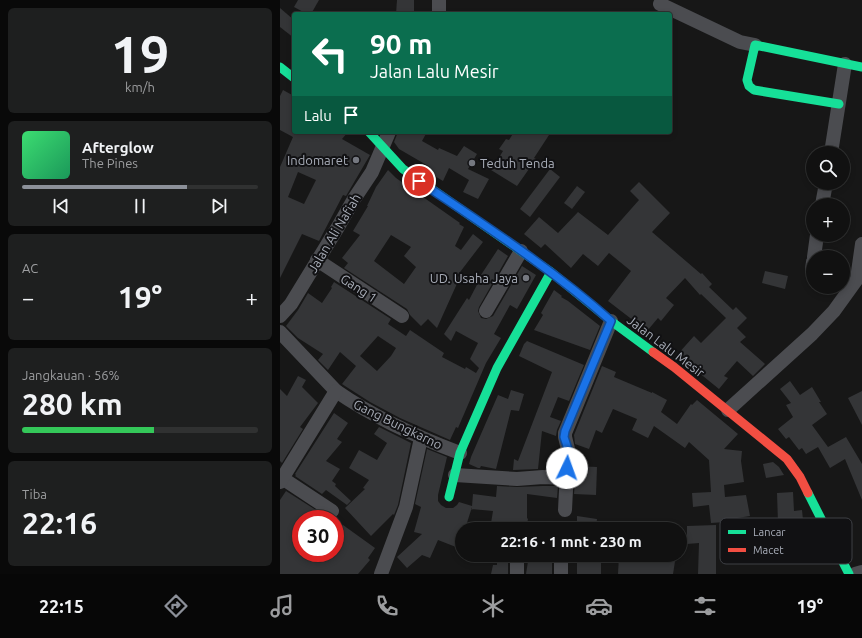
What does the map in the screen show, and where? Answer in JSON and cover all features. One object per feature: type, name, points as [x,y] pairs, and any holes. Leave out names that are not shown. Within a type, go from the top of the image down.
[{"type":"street","points":[[439,0],[439,12]]},
{"type":"street","points":[[660,4],[740,42],[862,67]]},
{"type":"street","points":[[755,45],[747,80],[749,86],[754,90],[839,104]]},
{"type":"street","points":[[832,146],[845,64]]},
{"type":"street","points":[[280,67],[292,76]]},
{"type":"street","name":"Jalan Lalu Mesir","points":[[371,134],[383,146],[391,158],[404,169],[551,272],[611,321],[674,367],[781,454],[792,465],[820,518]]},
{"type":"street","name":"Jalan Ali Nafiah","points":[[280,316],[290,304],[372,172],[388,134]]},
{"type":"street","points":[[728,410],[825,321],[854,279],[862,244]]},
{"type":"street","points":[[486,311],[521,251]]},
{"type":"street","name":"Gang 1","points":[[317,260],[402,316]]},
{"type":"street","points":[[449,497],[460,454],[500,360],[513,341],[523,320],[551,272]]},
{"type":"street","points":[[565,510],[568,449],[564,433],[611,321]]},
{"type":"street","name":"Gang Bungkarno","points":[[280,332],[336,392],[377,416],[421,438],[460,454]]},
{"type":"street","points":[[332,510],[281,480],[336,392]]},
{"type":"street","points":[[381,574],[406,507],[421,438]]},
{"type":"street","points":[[455,475],[517,479],[543,477],[566,478]]},
{"type":"street","points":[[517,562],[517,574]]},
{"type":"street","points":[[561,562],[561,574]]},
{"type":"street","name":"Jalan Lalu Mesir","points":[[844,564],[849,574]]},
{"type":"street","points":[[855,574],[862,572]]},
{"type":"building","points":[[298,0],[319,0],[312,12],[303,12],[294,7]]},
{"type":"building","points":[[397,0],[414,0],[414,12],[396,12]]},
{"type":"building","points":[[280,8],[292,18],[292,36],[280,27]]},
{"type":"building","points":[[283,90],[292,95],[292,134],[346,134],[342,139],[370,155],[346,196],[343,195],[319,241],[302,234],[280,278],[280,167],[293,137],[280,130],[280,96]],"holes":[[[298,172],[316,180],[304,204],[288,197]]]},
{"type":"building","points":[[397,134],[426,134],[422,141],[438,150],[439,148],[457,156],[464,146],[477,154],[468,169],[489,179],[478,199],[463,192],[469,180],[449,168],[443,181],[428,172],[430,167],[399,149],[394,142]]},
{"type":"building","points":[[513,134],[549,135],[534,158],[536,159],[517,186],[491,170],[503,151],[499,149],[506,139],[509,140]]},
{"type":"building","points":[[550,169],[560,177],[530,217],[520,209]]},
{"type":"building","points":[[388,170],[396,178],[464,227],[455,246],[461,250],[473,234],[483,242],[457,276],[460,277],[437,328],[428,319],[421,326],[410,315],[407,309],[344,268],[348,263],[342,258],[360,235],[353,231],[368,206],[376,187]],"holes":[[[391,235],[411,247],[404,256],[416,267],[404,284],[374,261]]]},
{"type":"building","points":[[639,182],[670,213],[652,232],[701,274],[702,273],[712,284],[709,287],[733,310],[736,307],[747,318],[737,328],[746,337],[740,342],[765,364],[753,376],[737,361],[724,376],[728,378],[719,389],[677,355],[694,336],[701,343],[726,318],[701,294],[700,295],[685,278],[666,298],[674,305],[661,321],[658,318],[647,331],[608,301],[631,271],[609,253],[598,266],[583,254],[571,268],[545,244],[541,248],[524,234],[539,217],[558,233],[578,212],[608,235],[639,200],[630,191]]},
{"type":"building","points":[[577,186],[585,192],[572,209],[564,203]]},
{"type":"building","points":[[498,249],[508,256],[479,307],[478,311],[481,318],[486,319],[493,316],[522,266],[536,275],[517,309],[510,305],[494,334],[501,338],[486,363],[458,428],[456,427],[450,440],[400,418],[370,402],[342,384],[356,366],[340,352],[328,370],[318,360],[323,354],[298,338],[286,326],[308,293],[322,303],[332,288],[331,287],[334,282],[391,319],[388,324],[406,336],[410,330],[444,353],[442,357],[476,373],[479,368],[470,359],[478,343],[456,331],[451,341],[444,334],[467,298],[469,300],[480,279],[479,278]],"holes":[[[378,336],[396,348],[391,356],[377,371],[360,356]]]},
{"type":"building","points":[[765,271],[788,276],[785,289],[762,283]]},
{"type":"building","points":[[554,290],[600,326],[590,350],[534,330],[543,315],[541,313]]},
{"type":"building","points":[[527,341],[584,365],[569,401],[558,397],[550,417],[561,421],[556,436],[542,431],[538,469],[513,470],[514,459],[518,461],[552,372],[519,356],[524,344]]},
{"type":"building","points":[[602,366],[616,372],[614,377],[652,392],[667,400],[661,412],[677,424],[691,404],[692,405],[697,400],[738,434],[724,449],[742,451],[741,461],[744,482],[724,485],[725,497],[746,495],[750,516],[720,518],[720,522],[711,523],[709,505],[693,507],[692,493],[711,492],[709,460],[689,442],[685,448],[654,426],[648,438],[632,430],[637,419],[613,409],[602,433],[596,430],[589,449],[575,444],[574,435]]},
{"type":"building","points":[[298,376],[306,380],[302,387],[318,403],[300,427],[303,429],[282,463],[280,461],[280,389],[287,396]]},
{"type":"building","points":[[790,381],[800,395],[812,387],[821,402],[819,402],[827,414],[812,425],[828,447],[846,437],[862,464],[862,500],[845,459],[830,468],[818,447],[806,454],[802,448],[799,450],[789,437],[786,439],[778,429],[793,417],[786,405],[791,403],[780,389]]},
{"type":"building","points":[[511,390],[524,394],[519,411],[511,410],[496,469],[481,466],[478,468],[469,464],[498,395],[508,399]]},
{"type":"building","points":[[862,391],[862,425],[848,398]]},
{"type":"building","points":[[334,413],[348,423],[337,439],[342,442],[326,461],[340,469],[332,481],[336,484],[335,486],[351,501],[347,505],[326,490],[322,494],[295,476]]},
{"type":"building","points":[[379,427],[411,443],[398,505],[394,515],[393,514],[371,536],[345,508],[365,489],[363,488],[369,480],[349,468],[359,450],[377,460],[387,443],[374,434]]},
{"type":"building","points":[[427,449],[447,457],[438,495],[438,501],[446,508],[453,508],[459,502],[472,506],[473,494],[496,497],[497,486],[558,486],[557,498],[527,494],[527,522],[491,522],[493,511],[471,509],[467,522],[455,522],[455,547],[438,540],[430,558],[422,555],[407,568],[397,557],[422,534],[414,532],[421,507],[415,504]]},
{"type":"building","points":[[773,462],[779,467],[784,475],[766,478],[763,464]]},
{"type":"building","points":[[576,466],[597,467],[596,495],[574,494]]},
{"type":"building","points":[[286,491],[316,510],[292,510],[292,562],[344,562],[344,526],[375,548],[368,558],[370,560],[358,574],[280,574],[280,500]]},
{"type":"building","points":[[793,492],[794,511],[802,510],[803,518],[778,518],[777,493]]},
{"type":"building","points":[[577,516],[597,519],[597,522],[577,522]]},
{"type":"building","points":[[716,525],[716,574],[698,574],[699,543],[687,544],[687,526]]},
{"type":"building","points":[[497,562],[508,562],[508,574],[491,574],[493,565],[497,565]]},
{"type":"building","points":[[528,562],[552,562],[552,574],[526,574]]},
{"type":"building","points":[[577,562],[601,562],[601,574],[577,574]]},
{"type":"building","points":[[619,562],[675,562],[673,574],[618,574]]},
{"type":"traffic: fast","points":[[839,104],[754,90],[749,86],[747,80],[755,45],[862,67]]},
{"type":"traffic: fast","points":[[280,67],[292,76]]},
{"type":"traffic: fast","points":[[371,134],[403,169],[551,272],[611,321],[653,352]]},
{"type":"traffic: fast","points":[[449,497],[460,453],[497,368],[551,272]]},
{"type":"traffic: fast","points":[[808,493],[821,518]]},
{"type":"traffic: fast","points":[[844,564],[849,574]]},
{"type":"traffic: jam","points":[[653,352],[674,367],[787,459],[800,477],[808,493]]},
{"type":"place","name":"Indomaret","points":[[356,160]]},
{"type":"place","name":"Teduh Tenda","points":[[472,163]]},
{"type":"place","name":"UD. Usaha Jaya","points":[[526,278]]},
{"type":"route","points":[[419,181],[551,272],[611,321],[564,433],[568,449],[567,468]]}]
